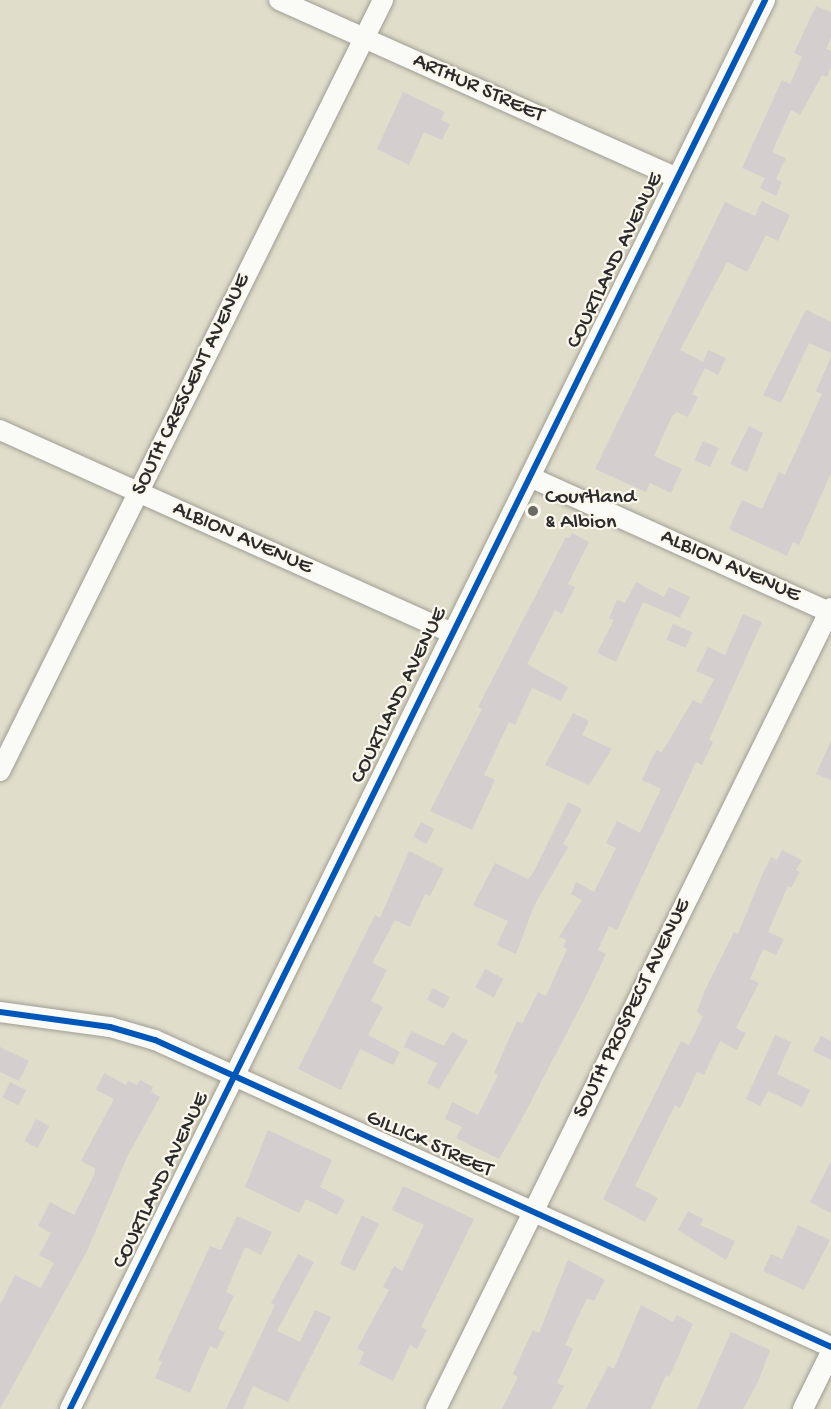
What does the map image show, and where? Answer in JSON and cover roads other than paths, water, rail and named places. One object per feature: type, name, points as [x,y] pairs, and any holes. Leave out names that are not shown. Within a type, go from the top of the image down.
[{"type":"street","name":"ARTHUR STREET","points":[[279,0],[676,178]]},
{"type":"street","name":"SOUTH CRESCENT AVENUE","points":[[0,771],[383,0]]},
{"type":"street","name":"COURTLAND AVENUE","points":[[70,1409],[765,0]]},
{"type":"street","name":"ALBION AVENUE","points":[[0,430],[451,633]]},
{"type":"street","name":"ALBION AVENUE","points":[[530,477],[830,611]]},
{"type":"street","name":"SOUTH PROSPECT AVENUE","points":[[436,1409],[830,611]]},
{"type":"street","name":"GILLICK STREET","points":[[0,1012],[110,1027],[155,1040],[831,1347]]},
{"type":"street","points":[[803,1409],[831,1352]]},
{"type":"place","name":"Courtland & Albion","points":[[533,511]]}]
